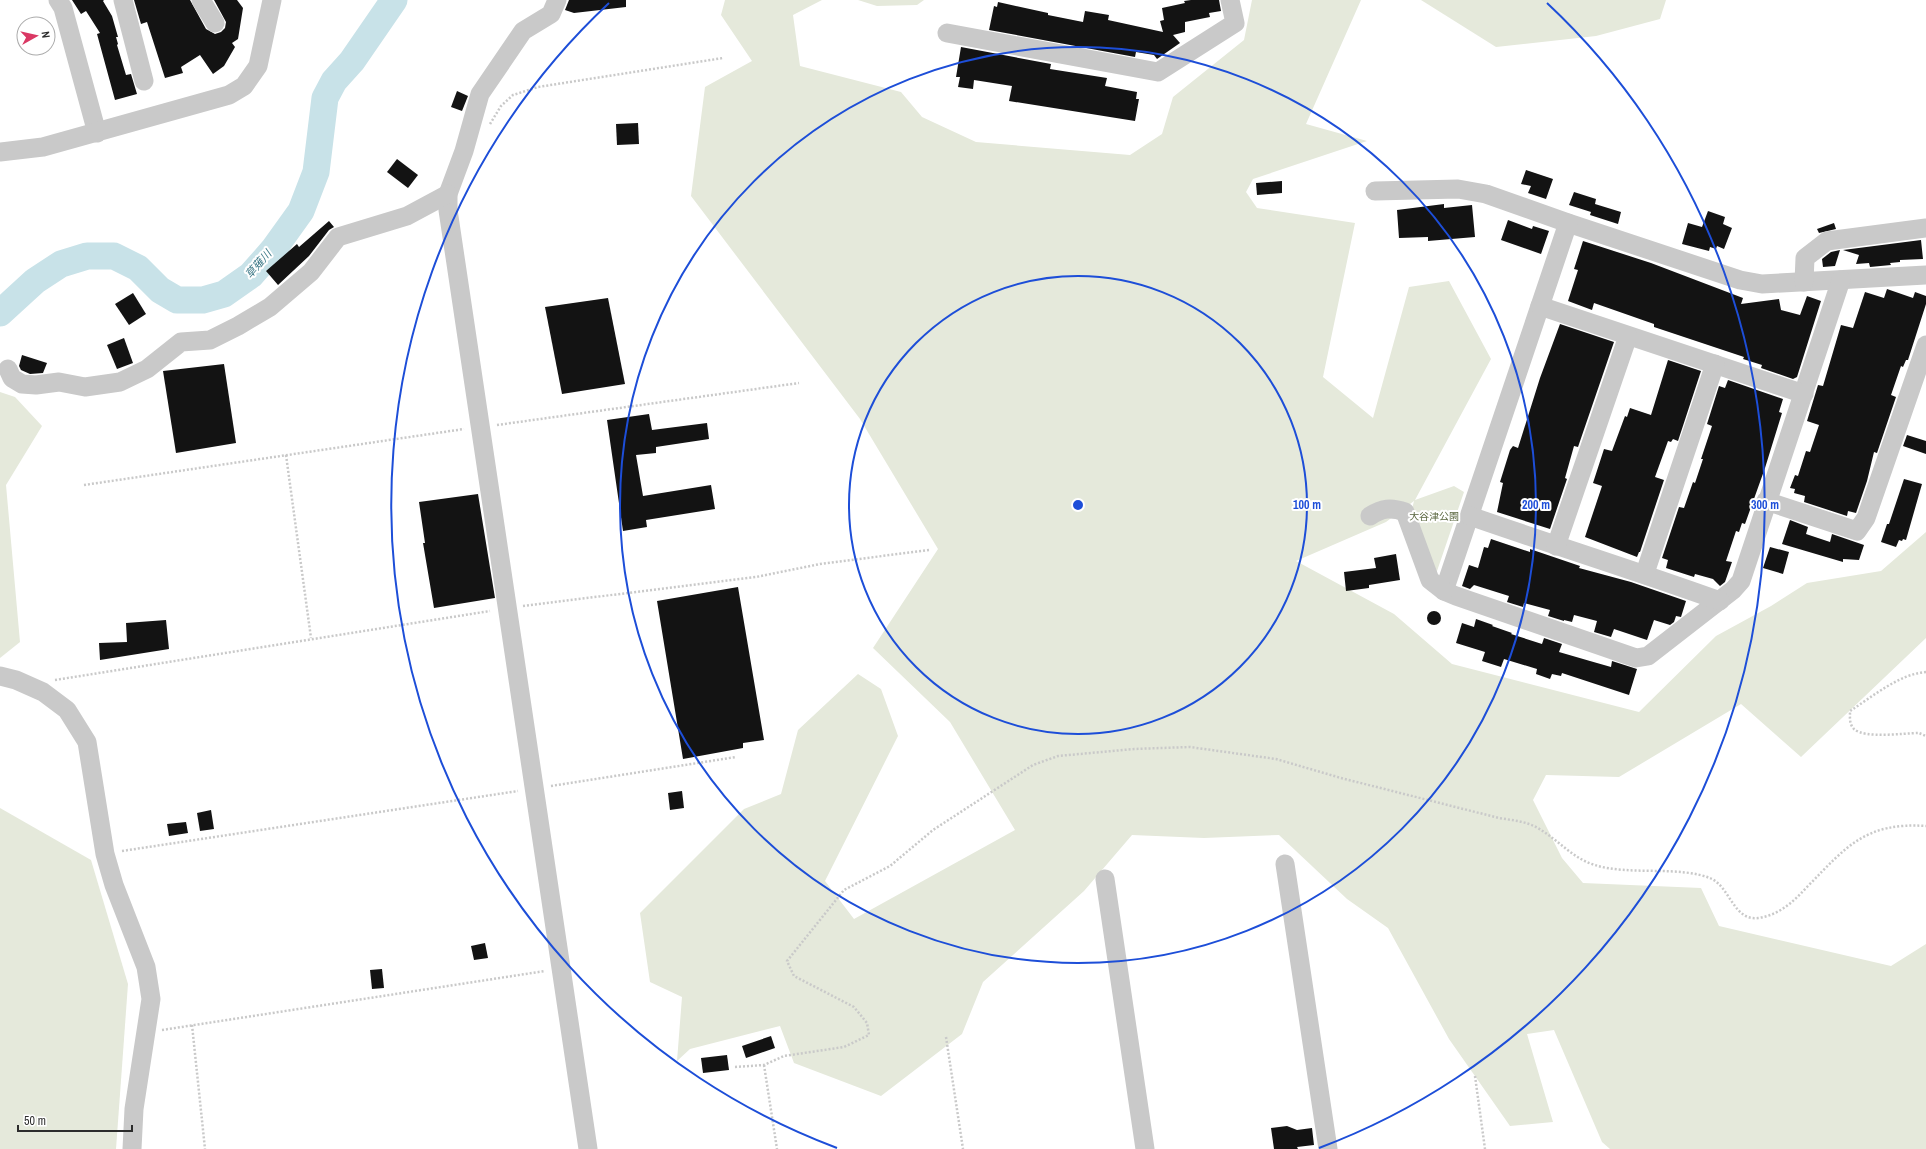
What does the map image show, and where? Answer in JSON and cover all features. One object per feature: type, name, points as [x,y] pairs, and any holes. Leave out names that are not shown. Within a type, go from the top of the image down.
[{"type":"street","points":[[58,0],[62,8],[97,132]]},
{"type":"street","points":[[123,0],[144,81]]},
{"type":"street","points":[[201,0],[215,23]]},
{"type":"street","points":[[0,152],[43,147],[229,95],[244,86],[258,66],[272,0]]},
{"type":"street","points":[[557,0],[551,14],[523,31],[480,94],[468,136],[448,194],[448,210],[588,1149]]},
{"type":"street","points":[[947,32],[1158,72],[1234,23],[1230,0]]},
{"type":"street","points":[[1375,191],[1458,189],[1486,194],[1740,280],[1762,284],[1926,275]]},
{"type":"street","points":[[8,369],[12,378],[22,384],[36,385],[59,382],[85,387],[120,382],[147,369],[181,342],[210,340],[238,326],[270,307],[311,272],[338,238],[407,216],[448,194]]},
{"type":"street","points":[[1444,591],[1568,223]]},
{"type":"street","points":[[1804,282],[1805,258],[1827,241],[1926,228]]},
{"type":"street","points":[[1370,516],[1380,510],[1394,508],[1405,512],[1430,580],[1444,591],[1636,658],[1648,656],[1720,601],[1742,580],[1766,501],[1804,394],[1841,280]]},
{"type":"street","points":[[1540,306],[1804,394]]},
{"type":"street","points":[[1556,546],[1628,336]]},
{"type":"street","points":[[1766,501],[1857,531],[1866,518],[1926,345]]},
{"type":"street","points":[[1645,573],[1716,364]]},
{"type":"street","points":[[1470,516],[1556,546],[1645,573],[1720,601]]},
{"type":"street","points":[[0,676],[28,685],[43,692],[67,710],[87,742],[105,854],[114,885],[146,967],[151,999],[148,1032],[138,1076],[134,1109],[132,1149]]},
{"type":"street","points":[[1285,864],[1328,1149]]},
{"type":"street","points":[[1105,879],[1146,1149]]},
{"type":"path","points":[[468,136],[482,133],[491,123],[501,106],[513,95],[538,86],[723,58]]},
{"type":"path","points":[[84,485],[481,427],[799,383]]},
{"type":"path","points":[[286,455],[311,638]]},
{"type":"path","points":[[28,685],[311,638],[507,608],[756,577],[820,564],[929,550]]},
{"type":"path","points":[[1926,672],[1917,673],[1900,680],[1850,711],[1849,721],[1854,729],[1868,734],[1919,733],[1926,736]]},
{"type":"path","points":[[735,1067],[764,1065],[784,1056],[844,1047],[869,1036],[867,1023],[854,1007],[794,976],[787,961],[844,890],[890,866],[933,830],[1033,764],[1058,756],[1134,749],[1198,748],[1276,759],[1341,778],[1499,818],[1520,821],[1534,826],[1571,853],[1595,866],[1617,869],[1696,874],[1712,879],[1722,886],[1737,909],[1746,915],[1757,918],[1778,912],[1792,903],[1846,848],[1872,833],[1887,827],[1904,825],[1926,826]]},
{"type":"path","points":[[105,854],[736,757]]},
{"type":"path","points":[[148,1032],[561,969]]},
{"type":"path","points":[[192,1025],[205,1149]]},
{"type":"path","points":[[946,1037],[963,1149]]},
{"type":"path","points":[[764,1065],[777,1149]]},
{"type":"path","points":[[1476,1076],[1486,1149]]},
{"type":"green space","name":"大谷津公園","points":[[725,0],[822,0],[793,15],[800,66],[901,92],[922,117],[976,142],[1130,155],[1162,134],[1173,97],[1244,40],[1252,0],[1361,0],[1306,124],[1367,141],[1253,179],[1246,192],[1257,208],[1355,223],[1323,377],[1373,418],[1409,287],[1449,281],[1491,359],[1415,500],[1454,486],[1464,492],[1436,574],[1411,513],[1414,501],[1386,522],[1296,561],[1394,614],[1452,664],[1639,712],[1716,636],[1771,606],[1807,583],[1881,571],[1926,532],[1926,638],[1801,757],[1741,704],[1619,777],[1546,775],[1533,800],[1562,858],[1583,883],[1701,888],[1719,926],[1891,966],[1926,944],[1926,1149],[1610,1149],[1602,1142],[1554,1030],[1527,1034],[1553,1122],[1510,1126],[1449,1039],[1388,928],[1347,899],[1279,835],[1204,838],[1132,835],[1084,891],[983,982],[962,1034],[881,1096],[794,1063],[780,1026],[690,1049],[677,1061],[682,997],[650,982],[640,913],[744,809],[781,794],[798,730],[858,674],[881,689],[898,736],[825,881],[854,919],[1015,830],[950,722],[873,648],[938,549],[860,419],[691,196],[705,87],[752,61],[721,15]]},
{"type":"green space","points":[[858,0],[924,0],[917,5],[877,6]]},
{"type":"green space","points":[[1421,0],[1666,0],[1660,19],[1596,36],[1496,47]]},
{"type":"green space","points":[[0,392],[15,397],[42,426],[6,485],[20,642],[0,658]]},
{"type":"green space","points":[[0,808],[91,860],[128,984],[116,1149],[0,1149]]},
{"type":"building","points":[[72,0],[104,0],[103,1],[112,16],[118,37],[116,37],[117,45],[126,75],[131,74],[137,94],[115,100],[97,34],[100,33],[86,11],[81,14]]},
{"type":"building","points":[[134,0],[190,0],[206,29],[215,34],[221,32],[225,28],[226,22],[214,0],[237,0],[243,8],[238,39],[232,43],[235,47],[224,66],[213,74],[200,55],[181,67],[183,73],[165,78],[147,22],[141,24]]},
{"type":"building","points":[[569,0],[626,0],[626,7],[574,13],[565,10]]},
{"type":"building","points":[[1219,0],[1221,11],[1209,13],[1210,17],[1185,22],[1185,32],[1173,35],[1180,43],[1157,59],[1154,55],[1136,52],[1135,57],[989,30],[994,6],[997,7],[998,2],[1048,13],[1048,15],[1083,22],[1085,11],[1109,15],[1108,20],[1163,32],[1160,21],[1164,20],[1162,8],[1185,3],[1184,1]]},
{"type":"building","points":[[961,47],[1051,64],[1050,69],[1107,78],[1105,86],[1137,92],[1136,99],[1139,99],[1135,121],[1009,101],[1012,86],[974,80],[973,89],[958,87],[960,77],[956,77]]},
{"type":"building","points":[[457,91],[468,96],[462,111],[451,107]]},
{"type":"building","points":[[638,123],[639,144],[617,145],[616,124]]},
{"type":"building","points":[[397,159],[418,175],[408,188],[387,172]]},
{"type":"building","points":[[1526,170],[1553,179],[1546,199],[1528,193],[1531,186],[1521,184]]},
{"type":"building","points":[[1282,181],[1282,193],[1257,195],[1256,183]]},
{"type":"building","points":[[1574,192],[1596,199],[1595,204],[1621,212],[1618,224],[1590,215],[1591,212],[1569,205]]},
{"type":"building","points":[[1444,204],[1444,208],[1472,205],[1475,237],[1428,241],[1428,237],[1399,238],[1397,210]]},
{"type":"building","points":[[1708,211],[1725,217],[1723,224],[1732,228],[1724,249],[1717,246],[1716,249],[1710,247],[1709,251],[1682,244],[1688,223],[1702,227]]},
{"type":"building","points":[[1508,220],[1532,229],[1533,226],[1549,231],[1541,254],[1501,240]]},
{"type":"building","points":[[329,221],[334,227],[329,230],[309,256],[278,285],[266,271],[297,244],[299,247]]},
{"type":"building","points":[[1834,223],[1836,229],[1819,233],[1817,229]]},
{"type":"building","points":[[1921,240],[1923,259],[1900,260],[1900,262],[1890,263],[1891,265],[1870,267],[1869,263],[1856,264],[1859,255],[1843,250]]},
{"type":"building","points":[[1583,241],[1651,263],[1743,298],[1741,304],[1779,299],[1781,310],[1800,315],[1807,296],[1821,301],[1797,377],[1793,379],[1761,368],[1762,365],[1743,359],[1744,357],[1654,327],[1654,324],[1594,303],[1592,310],[1568,301],[1578,270],[1574,269]]},
{"type":"building","points":[[1840,250],[1835,266],[1823,267],[1822,259],[1831,252]]},
{"type":"building","points":[[1887,289],[1913,298],[1915,292],[1926,296],[1926,304],[1908,360],[1906,360],[1903,367],[1901,366],[1891,395],[1896,397],[1877,453],[1874,452],[1867,481],[1856,513],[1848,511],[1847,516],[1804,502],[1805,496],[1794,493],[1795,489],[1790,488],[1795,475],[1798,476],[1806,451],[1810,452],[1819,425],[1807,421],[1818,385],[1823,386],[1841,325],[1853,328],[1865,292],[1884,298]]},
{"type":"building","points":[[133,293],[146,314],[129,325],[115,304]]},
{"type":"building","points":[[608,298],[625,384],[562,394],[545,307]]},
{"type":"building","points":[[1560,324],[1614,342],[1578,447],[1574,446],[1565,478],[1567,479],[1550,529],[1497,512],[1503,483],[1500,482],[1510,450],[1513,446],[1518,448],[1540,378]]},
{"type":"building","points":[[124,338],[133,363],[117,369],[107,345]]},
{"type":"building","points":[[22,355],[47,363],[43,373],[30,374],[21,370],[19,366]]},
{"type":"building","points":[[1668,360],[1701,371],[1678,441],[1673,439],[1671,442],[1668,441],[1655,477],[1664,480],[1637,557],[1585,537],[1602,486],[1593,483],[1604,449],[1612,451],[1625,416],[1627,417],[1630,408],[1651,415]]},
{"type":"building","points":[[224,364],[236,443],[176,453],[163,371]]},
{"type":"building","points":[[1728,380],[1783,399],[1779,412],[1782,413],[1765,468],[1745,524],[1742,523],[1739,532],[1736,531],[1726,561],[1732,562],[1725,582],[1720,586],[1713,579],[1695,574],[1694,577],[1666,568],[1668,560],[1662,558],[1679,507],[1684,508],[1693,482],[1695,483],[1703,459],[1701,459],[1712,426],[1707,424],[1719,386],[1725,388]]},
{"type":"building","points":[[649,414],[652,430],[707,423],[709,439],[656,447],[656,453],[636,455],[643,496],[711,485],[715,509],[646,520],[647,527],[623,531],[607,420]]},
{"type":"building","points":[[1907,435],[1926,441],[1926,454],[1903,446]]},
{"type":"building","points":[[1904,479],[1922,484],[1906,540],[1899,540],[1896,547],[1881,542],[1887,524],[1889,524]]},
{"type":"building","points":[[478,494],[495,598],[434,608],[423,543],[425,543],[419,502]]},
{"type":"building","points":[[1790,520],[1808,527],[1806,534],[1830,542],[1832,534],[1864,545],[1859,560],[1843,559],[1843,562],[1782,544]]},
{"type":"building","points":[[1491,539],[1530,552],[1530,549],[1580,566],[1579,568],[1631,582],[1686,601],[1681,617],[1676,616],[1674,622],[1670,625],[1654,620],[1647,640],[1614,629],[1611,637],[1594,632],[1597,621],[1574,615],[1572,622],[1564,621],[1548,616],[1550,610],[1524,603],[1523,607],[1507,602],[1509,596],[1474,585],[1470,589],[1462,586],[1469,565],[1478,568],[1484,547],[1488,548]]},
{"type":"building","points":[[1770,547],[1789,552],[1783,574],[1763,568]]},
{"type":"building","points":[[1396,554],[1400,580],[1369,585],[1369,588],[1346,591],[1344,572],[1376,568],[1374,558]]},
{"type":"building","points":[[738,587],[764,740],[743,743],[743,748],[683,759],[657,601]]},
{"type":"building","points":[[1431,611],[1437,611],[1441,615],[1441,621],[1437,625],[1431,625],[1427,621],[1427,615]]},
{"type":"building","points":[[1476,619],[1512,633],[1511,634],[1542,644],[1544,638],[1562,644],[1559,652],[1611,667],[1612,661],[1637,669],[1629,695],[1562,673],[1561,676],[1552,674],[1550,679],[1536,674],[1537,669],[1504,659],[1501,667],[1482,661],[1485,652],[1456,643],[1462,623],[1474,627]]},
{"type":"building","points":[[166,620],[169,649],[100,660],[99,643],[127,642],[126,623]]},
{"type":"building","points":[[682,791],[684,808],[670,810],[668,793]]},
{"type":"building","points":[[211,810],[214,829],[200,831],[197,813]]},
{"type":"building","points":[[186,822],[188,833],[169,836],[167,824]]},
{"type":"building","points":[[485,943],[488,958],[474,960],[471,946]]},
{"type":"building","points":[[382,969],[384,988],[372,989],[370,970]]},
{"type":"building","points":[[771,1036],[775,1048],[746,1058],[742,1046]]},
{"type":"building","points":[[727,1055],[729,1070],[703,1073],[701,1058]]},
{"type":"building","points":[[1287,1126],[1297,1130],[1312,1128],[1314,1145],[1297,1147],[1298,1149],[1274,1149],[1271,1128]]},
{"type":"waterway","name":"草薙川","points":[[0,313],[35,281],[61,264],[87,256],[114,256],[138,268],[160,290],[177,300],[203,300],[224,294],[251,275],[273,250],[301,211],[316,172],[325,98],[334,81],[352,61],[394,0]]}]
